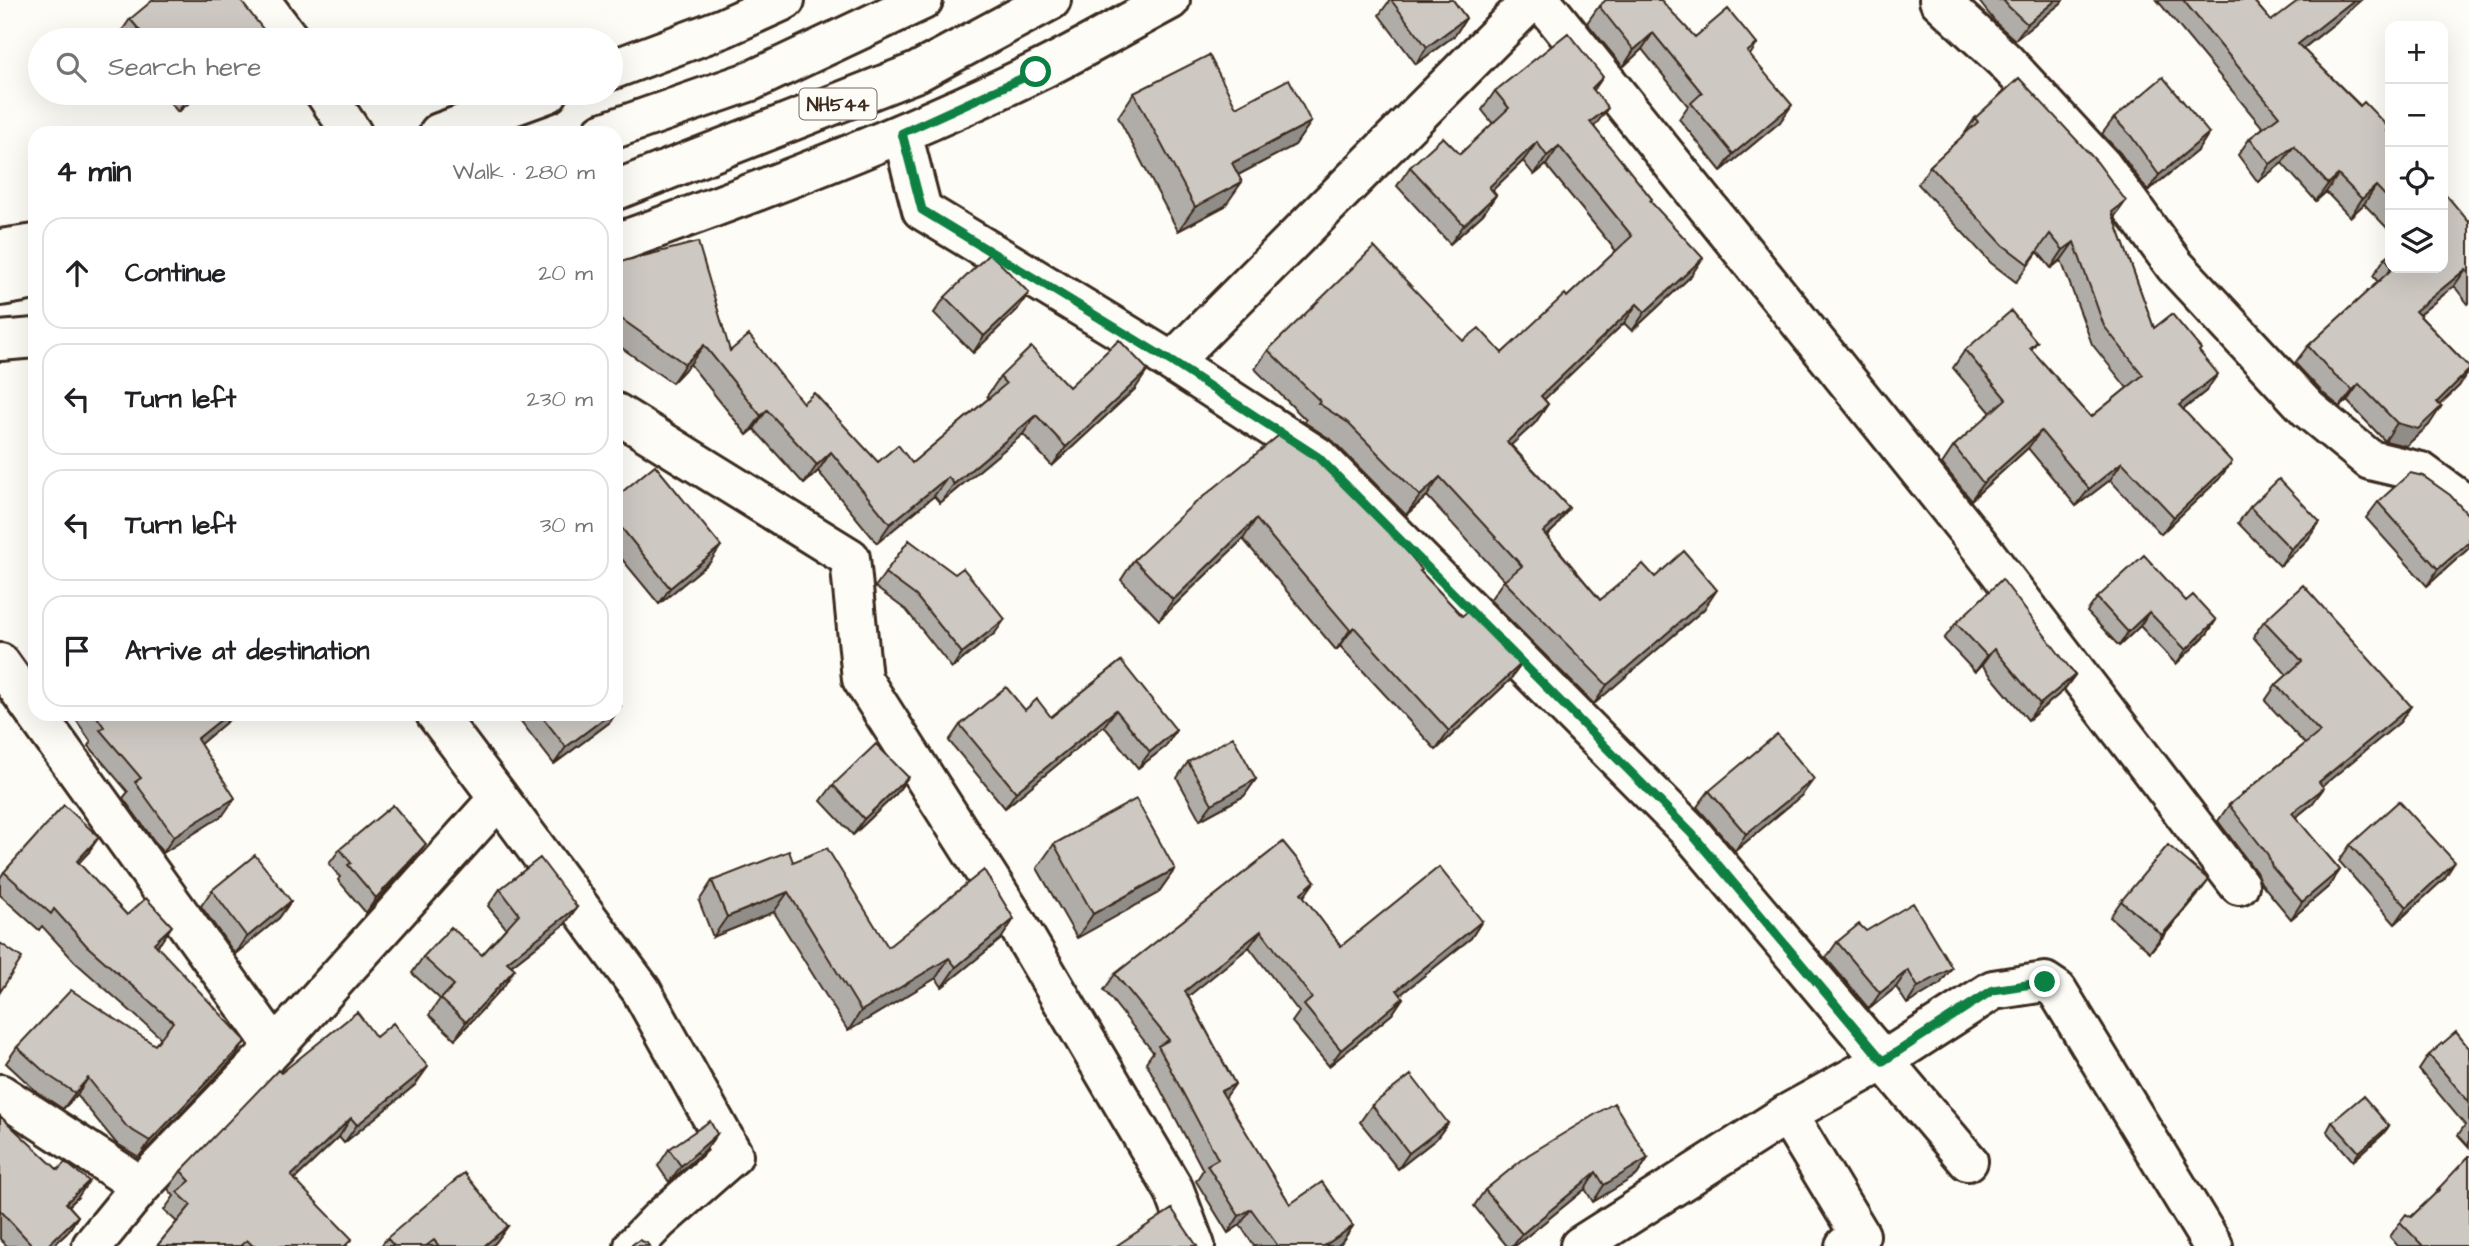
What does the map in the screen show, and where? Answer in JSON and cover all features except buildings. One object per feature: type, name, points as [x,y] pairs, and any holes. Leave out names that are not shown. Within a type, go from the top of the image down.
[{"type":"main road","points":[[260,0],[281,28]]},
{"type":"main road","name":"NH544","points":[[622,126],[751,81],[923,0]]},
{"type":"main road","name":"NH544","points":[[623,187],[917,72],[1051,0]]},
{"type":"main road","points":[[623,240],[769,188],[902,133],[1036,72],[1170,0]]},
{"type":"main road","points":[[1172,362],[1532,0]]},
{"type":"main road","points":[[1541,0],[1979,545],[2239,885]]},
{"type":"main road","points":[[1939,0],[2004,60],[2102,166],[2175,266],[2308,409],[2370,460],[2421,472],[2469,507]]},
{"type":"main road","points":[[623,66],[723,28],[779,1]]},
{"type":"main road","points":[[333,105],[347,126]]},
{"type":"main road","points":[[458,126],[515,105]]},
{"type":"main road","points":[[902,133],[922,210],[1172,362],[1318,457],[1692,834],[1968,1161]]},
{"type":"main road","points":[[0,249],[28,245]]},
{"type":"main road","points":[[0,286],[28,281]]},
{"type":"main road","points":[[0,341],[28,339]]},
{"type":"main road","points":[[624,428],[850,558],[862,679],[1009,910],[1161,1167],[1174,1190],[1195,1246]]},
{"type":"main road","points":[[0,663],[28,702]]},
{"type":"main road","points":[[42,721],[275,1047]]},
{"type":"main road","points":[[441,721],[641,990],[733,1155],[658,1221],[634,1246]]},
{"type":"main road","points":[[92,1246],[141,1186],[275,1047],[499,799]]},
{"type":"main road","points":[[1580,1246],[1787,1114],[1883,1061],[1993,990],[2045,982],[2057,990],[2213,1246]]},
{"type":"main road","points":[[0,1094],[141,1186]]},
{"type":"main road","points":[[1787,1114],[1860,1235],[1845,1246]]},
{"type":"route","points":[[1036,72],[902,133],[922,210],[1172,362],[1318,457],[1692,834],[1883,1061],[1993,990],[2045,982]]}]
